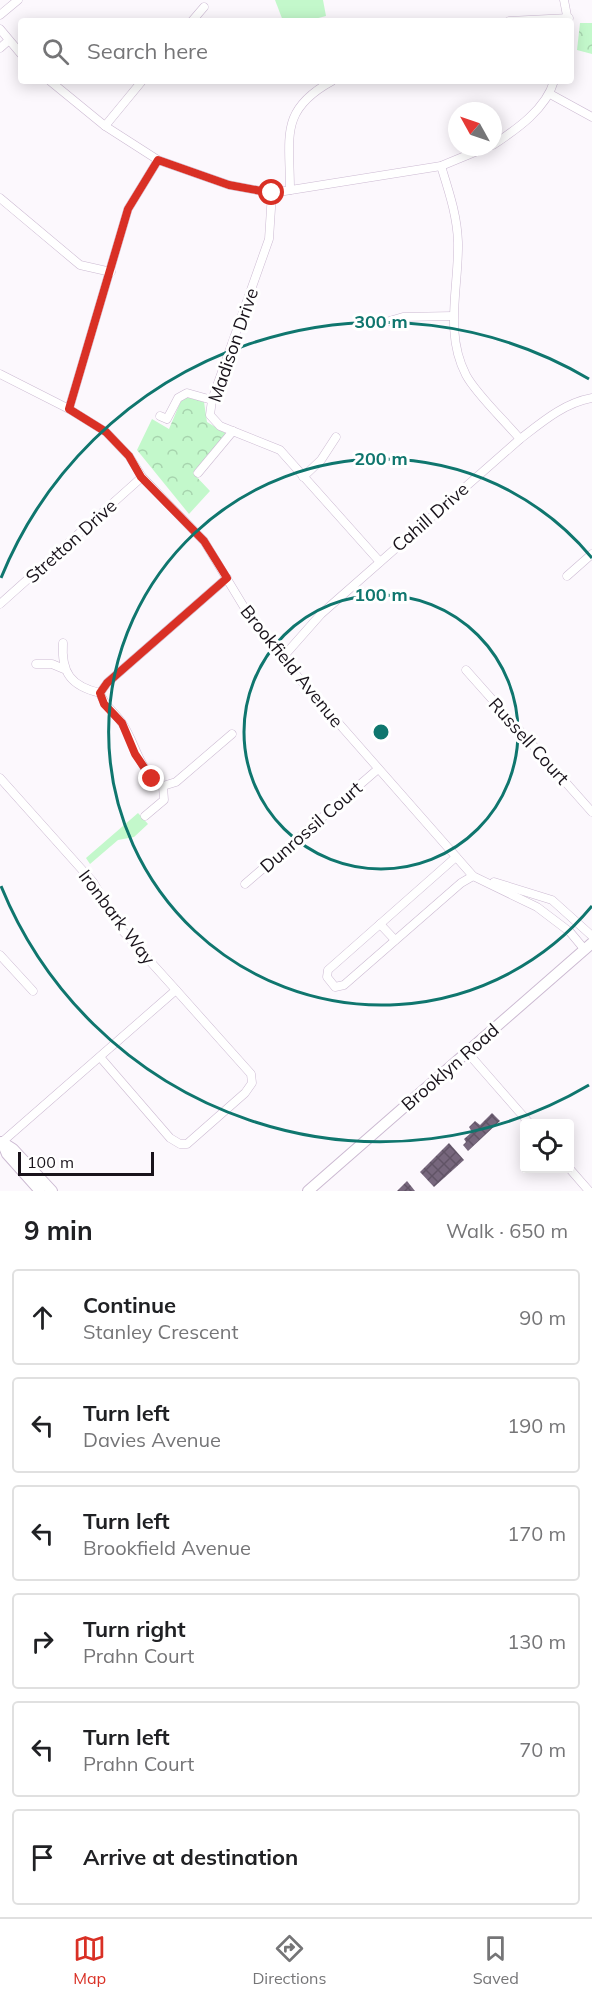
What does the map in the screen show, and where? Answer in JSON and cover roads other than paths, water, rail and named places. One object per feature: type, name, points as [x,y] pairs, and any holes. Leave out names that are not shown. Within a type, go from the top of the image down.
[{"type":"street","points":[[0,15],[18,0]]},
{"type":"street","points":[[564,0],[568,18]]},
{"type":"street","points":[[195,18],[204,7]]},
{"type":"street","points":[[0,29],[18,51]]},
{"type":"street","points":[[0,48],[8,41]]},
{"type":"street","points":[[54,84],[105,126],[158,160],[229,185],[272,193],[330,186],[441,166],[465,156]]},
{"type":"street","points":[[105,126],[140,84]]},
{"type":"street","points":[[290,190],[290,125],[296,110],[310,93],[326,84]]},
{"type":"street","points":[[502,139],[525,122],[550,94],[553,84]]},
{"type":"street","points":[[550,94],[592,117]]},
{"type":"street","points":[[69,409],[128,209],[158,160]]},
{"type":"street","points":[[441,166],[456,214],[458,244],[453,316],[456,347],[466,376],[519,439]]},
{"type":"street","name":"Madison Drive","points":[[272,193],[269,239],[212,400],[210,416],[220,426],[280,450],[380,562]]},
{"type":"street","points":[[0,198],[80,265],[111,272]]},
{"type":"street","points":[[387,322],[403,317],[453,316]]},
{"type":"street","name":"Brookfield Avenue","points":[[1,378],[69,409],[106,432],[129,456],[141,477],[204,541],[247,612],[283,657],[473,876],[537,907],[588,947]]},
{"type":"street","points":[[160,416],[167,419],[178,398],[187,393],[212,400]]},
{"type":"street","name":"Cahill Drive","points":[[283,657],[321,614],[519,439],[549,417],[579,401],[592,398]]},
{"type":"street","points":[[198,473],[232,431]]},
{"type":"street","points":[[303,477],[321,460],[336,437]]},
{"type":"street","name":"Stretton Drive","points":[[0,604],[141,477]]},
{"type":"street","points":[[567,576],[592,554]]},
{"type":"street","points":[[100,693],[107,683],[227,578]]},
{"type":"street","points":[[63,643],[64,669]]},
{"type":"street","points":[[36,664],[52,664],[64,669],[79,686],[100,693]]},
{"type":"street","name":"Russell Court","points":[[466,670],[592,812]]},
{"type":"street","points":[[100,693],[104,704],[122,723],[135,754],[152,779],[163,786],[176,782],[232,734]]},
{"type":"street","name":"Dunrossil Court","points":[[245,884],[378,769]]},
{"type":"street","name":"Ironbark Way","points":[[0,778],[93,882],[121,929],[250,1074],[252,1083],[245,1093],[187,1144],[180,1144],[170,1137],[100,1057]]},
{"type":"street","points":[[145,816],[164,800],[163,786]]},
{"type":"street","points":[[456,857],[328,970],[327,977],[335,987],[344,985],[460,883],[473,876],[538,895],[565,909],[592,936]]},
{"type":"street","points":[[557,921],[565,909]]},
{"type":"street","points":[[380,924],[395,940]]},
{"type":"street","name":"Brooklyn Road","points":[[308,1191],[588,947]]},
{"type":"street","points":[[0,955],[33,991]]},
{"type":"street","points":[[1,1141],[176,990]]},
{"type":"street","points":[[466,1052],[526,1119]]},
{"type":"street","points":[[1,1141],[8,1154],[40,1191]]},
{"type":"street","points":[[1,1141],[13,1149],[51,1191]]},
{"type":"street","points":[[573,1173],[589,1191]]}]
